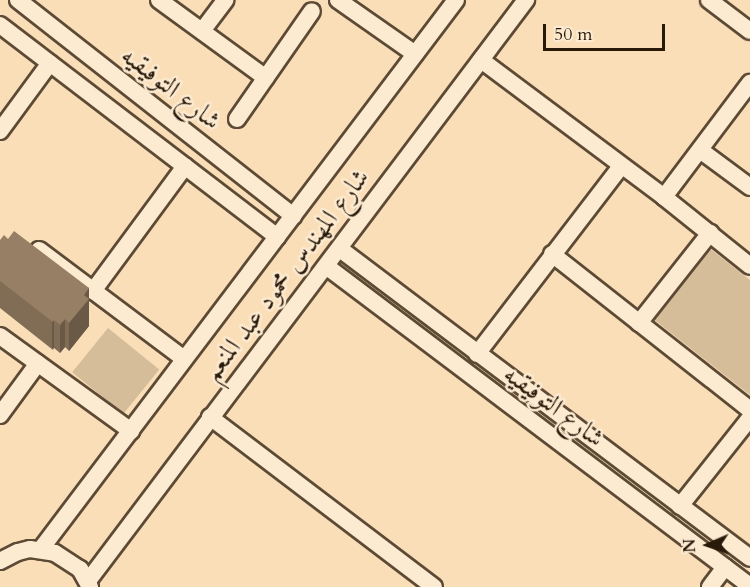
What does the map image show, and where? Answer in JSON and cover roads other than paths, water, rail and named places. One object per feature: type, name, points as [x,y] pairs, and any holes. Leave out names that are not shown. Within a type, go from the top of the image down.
[{"type":"street","name":"شارع التوفيقيه","points":[[18,0],[293,216]]},
{"type":"street","points":[[159,0],[266,78]]},
{"type":"street","points":[[202,31],[225,0]]},
{"type":"street","points":[[338,0],[415,54]]},
{"type":"street","name":"شارع المهندس محمود عبد المنعم","points":[[41,549],[456,0]]},
{"type":"street","name":"شارع المهندس محمود عبد المنعم","points":[[89,584],[210,417],[340,249],[526,0]]},
{"type":"street","points":[[709,0],[750,31]]},
{"type":"street","points":[[237,119],[312,11]]},
{"type":"street","name":"شارع التوفيقيه","points":[[0,25],[277,237]]},
{"type":"street","points":[[481,60],[664,197],[750,266]]},
{"type":"street","points":[[0,131],[50,63]]},
{"type":"street","points":[[664,197],[750,83]]},
{"type":"street","points":[[700,150],[750,187]]},
{"type":"street","points":[[93,291],[185,166]]},
{"type":"street","points":[[477,354],[621,166]]},
{"type":"street","points":[[639,323],[710,233]]},
{"type":"street","points":[[33,245],[184,359]]},
{"type":"street","name":"شارع التوفيقيه","points":[[340,249],[750,558]]},
{"type":"street","points":[[552,254],[750,410]]},
{"type":"street","name":"شارع التوفيقيه","points":[[326,266],[750,586]]},
{"type":"street","points":[[395,318],[408,301]]},
{"type":"street","points":[[0,336],[130,431]]},
{"type":"street","points":[[0,415],[38,363]]},
{"type":"street","points":[[210,417],[434,587]]},
{"type":"street","points":[[680,506],[750,418]]},
{"type":"street","points":[[3,556],[41,549],[68,559],[89,584]]},
{"type":"street","points":[[710,587],[725,567]]}]
